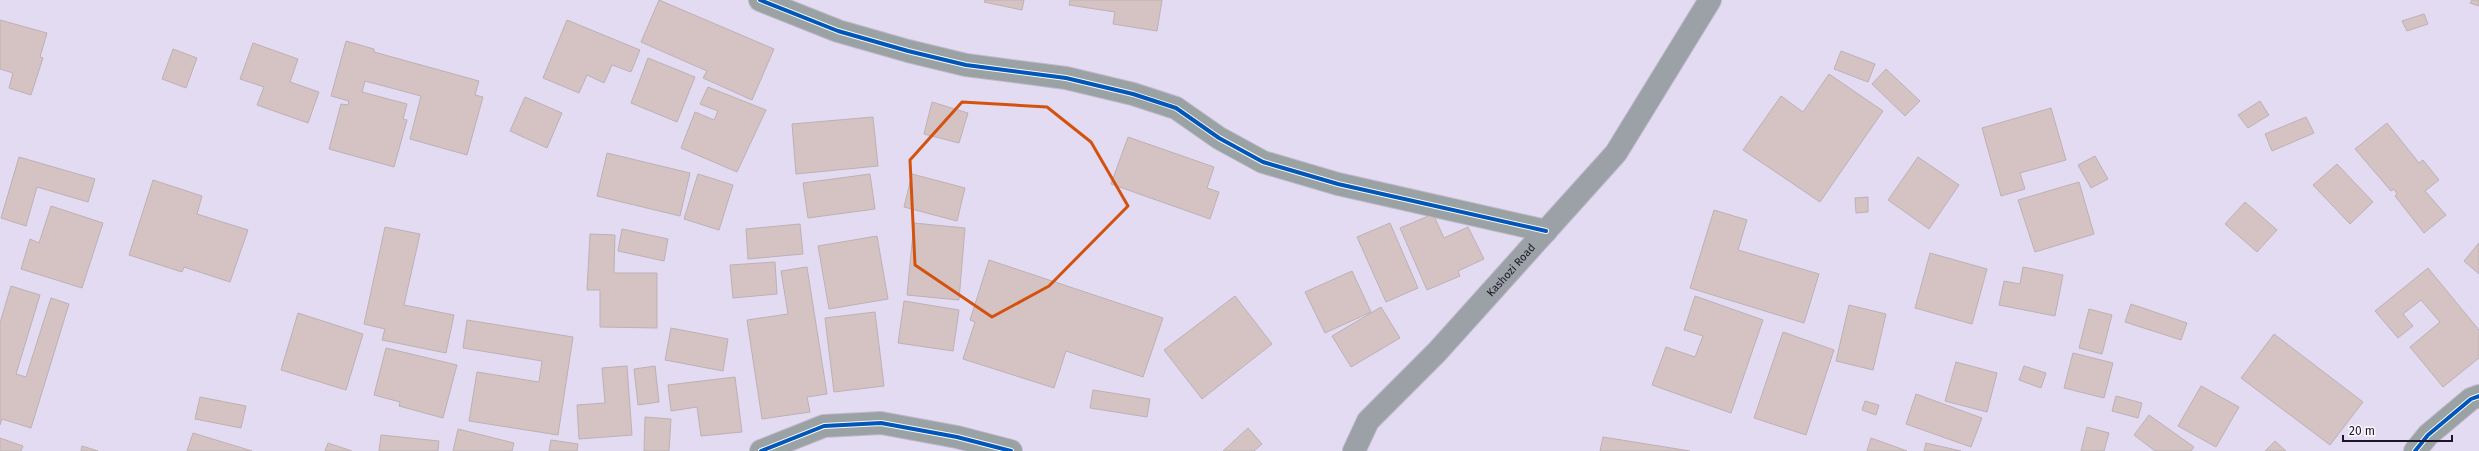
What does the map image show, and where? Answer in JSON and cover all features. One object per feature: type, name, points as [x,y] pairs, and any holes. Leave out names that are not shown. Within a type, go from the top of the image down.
[{"type":"main road","name":"Kashozi Road","points":[[1354,451],[1368,421],[1437,352],[1616,154],[1710,0]]},
{"type":"street","points":[[760,0],[838,31],[908,51],[966,65],[1066,78],[1133,94],[1176,108],[1219,138],[1263,162],[1338,184],[1546,231]]},
{"type":"street","points":[[2415,451],[2428,435],[2471,399],[2479,396]]},
{"type":"street","points":[[760,451],[824,426],[881,423],[957,437],[1011,451]]},
{"type":"highlighted area","points":[[962,102],[1047,107],[1091,142],[1128,206],[1049,286],[992,317],[915,265],[910,160]]},
{"type":"building","points":[[659,0],[774,49],[752,100],[703,78],[707,71],[641,42]]},
{"type":"building","points":[[985,0],[1024,0],[1022,10],[984,2]]},
{"type":"building","points":[[1070,0],[1162,0],[1157,31],[1113,24],[1115,12],[1069,5]]},
{"type":"building","points":[[2472,0],[2479,0],[2479,6],[2470,3]]},
{"type":"building","points":[[2424,14],[2428,24],[2407,31],[2402,21]]},
{"type":"building","points":[[0,20],[47,33],[40,57],[43,58],[31,95],[9,88],[13,73],[0,69]]},
{"type":"building","points":[[567,20],[640,50],[631,72],[612,65],[604,83],[587,75],[579,93],[543,78]]},
{"type":"building","points":[[346,41],[374,49],[374,52],[479,81],[475,95],[483,97],[467,155],[410,139],[421,96],[365,81],[362,92],[407,104],[403,119],[407,120],[394,167],[329,149],[341,104],[348,105],[349,101],[331,96]]},
{"type":"building","points":[[253,43],[298,59],[290,82],[319,92],[308,123],[257,105],[264,87],[240,79]]},
{"type":"building","points":[[173,49],[197,58],[186,88],[162,79]]},
{"type":"building","points":[[1841,51],[1875,64],[1868,82],[1834,69]]},
{"type":"building","points":[[648,58],[695,77],[677,122],[631,103]]},
{"type":"building","points":[[1886,69],[1920,101],[1905,116],[1872,84]]},
{"type":"building","points":[[1829,74],[1883,111],[1820,202],[1743,150],[1781,96],[1803,112]]},
{"type":"building","points":[[708,87],[766,110],[737,172],[681,148],[695,112],[714,120],[718,111],[700,104]]},
{"type":"building","points":[[525,97],[562,113],[547,148],[510,131]]},
{"type":"building","points":[[2260,101],[2269,115],[2248,128],[2238,115]]},
{"type":"building","points":[[932,102],[968,113],[959,143],[924,134]]},
{"type":"building","points":[[2051,108],[2066,160],[2020,173],[2025,189],[2001,196],[1982,128]]},
{"type":"building","points":[[873,117],[878,166],[796,174],[792,124]]},
{"type":"building","points":[[2306,117],[2314,133],[2272,151],[2265,134]]},
{"type":"building","points":[[2387,123],[2419,163],[2423,160],[2439,180],[2425,191],[2446,215],[2424,233],[2395,196],[2397,194],[2394,189],[2391,191],[2355,149]]},
{"type":"building","points":[[1128,137],[1214,167],[1207,188],[1219,192],[1210,219],[1111,184]]},
{"type":"building","points":[[607,153],[690,173],[680,216],[597,196]]},
{"type":"building","points":[[2095,156],[2108,179],[2091,188],[2078,165]]},
{"type":"building","points":[[19,157],[95,179],[88,202],[37,187],[26,226],[1,218]]},
{"type":"building","points":[[1918,157],[1959,185],[1929,229],[1888,200]]},
{"type":"building","points":[[2337,164],[2373,202],[2350,224],[2313,185]]},
{"type":"building","points":[[698,174],[733,185],[719,230],[684,219]]},
{"type":"building","points":[[870,174],[875,209],[808,218],[803,183]]},
{"type":"building","points":[[912,174],[965,188],[957,221],[904,207]]},
{"type":"building","points":[[153,180],[202,196],[197,214],[248,230],[230,282],[184,267],[182,272],[129,255]]},
{"type":"building","points":[[2079,182],[2094,234],[2035,252],[2018,200]]},
{"type":"building","points":[[1868,197],[1868,212],[1856,213],[1855,198]]},
{"type":"building","points":[[2245,202],[2277,230],[2257,252],[2225,224]]},
{"type":"building","points":[[51,206],[103,223],[82,288],[21,269],[30,239],[39,243]]},
{"type":"building","points":[[1714,210],[1747,220],[1738,250],[1819,274],[1804,323],[1690,288]]},
{"type":"building","points":[[1433,214],[1444,238],[1468,227],[1484,259],[1458,271],[1460,276],[1427,290],[1400,228]]},
{"type":"building","points":[[914,223],[965,228],[959,300],[907,295]]},
{"type":"building","points":[[1390,223],[1418,288],[1386,302],[1357,237]]},
{"type":"building","points":[[800,224],[803,254],[748,259],[746,229]]},
{"type":"building","points":[[385,227],[420,234],[404,305],[454,315],[446,353],[382,340],[385,329],[364,324]]},
{"type":"building","points":[[622,229],[668,239],[664,261],[618,251]]},
{"type":"building","points":[[590,234],[615,235],[614,273],[657,273],[657,328],[600,327],[600,290],[587,290]]},
{"type":"building","points":[[877,236],[888,299],[829,309],[818,246]]},
{"type":"building","points":[[2479,243],[2479,274],[2464,261]]},
{"type":"building","points":[[1930,253],[1987,269],[1972,324],[1915,308]]},
{"type":"building","points":[[989,260],[1163,318],[1143,377],[1066,351],[1054,388],[963,359],[975,322],[970,320]]},
{"type":"building","points":[[775,262],[777,294],[733,298],[730,265]]},
{"type":"building","points":[[807,267],[827,394],[807,397],[810,412],[762,419],[747,320],[788,314],[781,271]]},
{"type":"building","points":[[2023,267],[2063,275],[2055,316],[1999,305],[2004,281],[2020,284]]},
{"type":"building","points":[[2428,268],[2479,330],[2479,358],[2443,387],[2410,347],[2440,322],[2421,300],[2403,314],[2413,326],[2398,338],[2375,311]]},
{"type":"building","points":[[1352,271],[1371,312],[1325,333],[1305,292]]},
{"type":"building","points":[[11,286],[40,295],[16,374],[26,377],[51,298],[69,304],[31,428],[2,419],[0,425],[0,323]]},
{"type":"building","points":[[1235,296],[1272,344],[1202,399],[1164,350]]},
{"type":"building","points":[[1695,296],[1763,320],[1731,413],[1652,385],[1666,347],[1695,357],[1703,336],[1684,330]]},
{"type":"building","points":[[904,301],[959,310],[953,351],[898,343]]},
{"type":"building","points":[[2131,304],[2187,323],[2181,340],[2125,322]]},
{"type":"building","points":[[1849,305],[1886,314],[1873,370],[1836,361]]},
{"type":"building","points":[[1381,307],[1400,338],[1351,367],[1332,336]]},
{"type":"building","points":[[2089,309],[2112,315],[2102,354],[2079,348]]},
{"type":"building","points":[[875,312],[884,386],[834,392],[825,318]]},
{"type":"building","points":[[298,313],[363,334],[346,390],[281,370]]},
{"type":"building","points":[[467,320],[573,337],[558,435],[469,421],[477,372],[539,382],[542,361],[463,348]]},
{"type":"building","points":[[671,328],[728,339],[723,371],[665,360]]},
{"type":"building","points":[[1783,332],[1834,350],[1806,435],[1754,418]]},
{"type":"building","points":[[2274,334],[2363,402],[2330,445],[2241,378]]},
{"type":"building","points":[[386,348],[457,365],[443,418],[399,406],[400,402],[374,395]]},
{"type":"building","points":[[2073,353],[2113,363],[2104,398],[2064,388]]},
{"type":"building","points":[[1956,362],[1997,373],[1987,412],[1945,401]]},
{"type":"building","points":[[627,366],[632,435],[579,439],[577,405],[605,403],[602,368]]},
{"type":"building","points":[[655,366],[659,402],[638,405],[634,369]]},
{"type":"building","points":[[2024,366],[2046,373],[2041,388],[2019,380]]},
{"type":"building","points":[[735,377],[742,432],[701,436],[697,407],[671,411],[668,385]]},
{"type":"building","points":[[2201,386],[2239,407],[2216,447],[2178,426]]},
{"type":"building","points":[[1093,390],[1150,399],[1147,417],[1090,408]]},
{"type":"building","points":[[1916,394],[1982,418],[1971,447],[1906,424]]},
{"type":"building","points":[[2116,396],[2142,403],[2138,418],[2112,411]]},
{"type":"building","points":[[200,397],[246,406],[241,428],[195,419]]},
{"type":"building","points":[[1865,401],[1879,405],[1876,415],[1862,410]]},
{"type":"building","points":[[2149,415],[2194,447],[2191,451],[2155,451],[2134,435]]},
{"type":"building","points":[[645,417],[671,419],[669,451],[644,451]]},
{"type":"building","points":[[2087,427],[2109,433],[2104,451],[2081,451]]},
{"type":"building","points":[[1248,428],[1262,444],[1254,451],[1223,451]]},
{"type":"building","points":[[458,429],[514,443],[512,451],[453,451]]},
{"type":"building","points":[[193,433],[252,451],[187,451]]},
{"type":"building","points":[[381,435],[439,441],[438,451],[379,451]]},
{"type":"building","points":[[1603,437],[1690,451],[1600,451]]},
{"type":"building","points":[[0,438],[23,446],[21,451],[0,451]]},
{"type":"building","points":[[1871,438],[1907,451],[1867,451]]},
{"type":"building","points":[[551,440],[578,444],[577,451],[549,451]]},
{"type":"building","points":[[2275,441],[2286,451],[2265,451]]},
{"type":"building","points":[[328,443],[352,451],[325,451]]},
{"type":"building","points":[[1926,443],[1961,451],[1924,451]]},
{"type":"building","points":[[82,446],[98,451],[81,451]]},
{"type":"cycle path","points":[[760,0],[838,31],[908,51],[966,65],[1066,78],[1133,94],[1176,108],[1219,138],[1263,162],[1338,184],[1546,231]]},
{"type":"cycle path","points":[[2415,451],[2428,435],[2471,399],[2479,396]]},
{"type":"cycle path","points":[[761,451],[824,426],[881,423],[957,437],[1011,451]]}]
